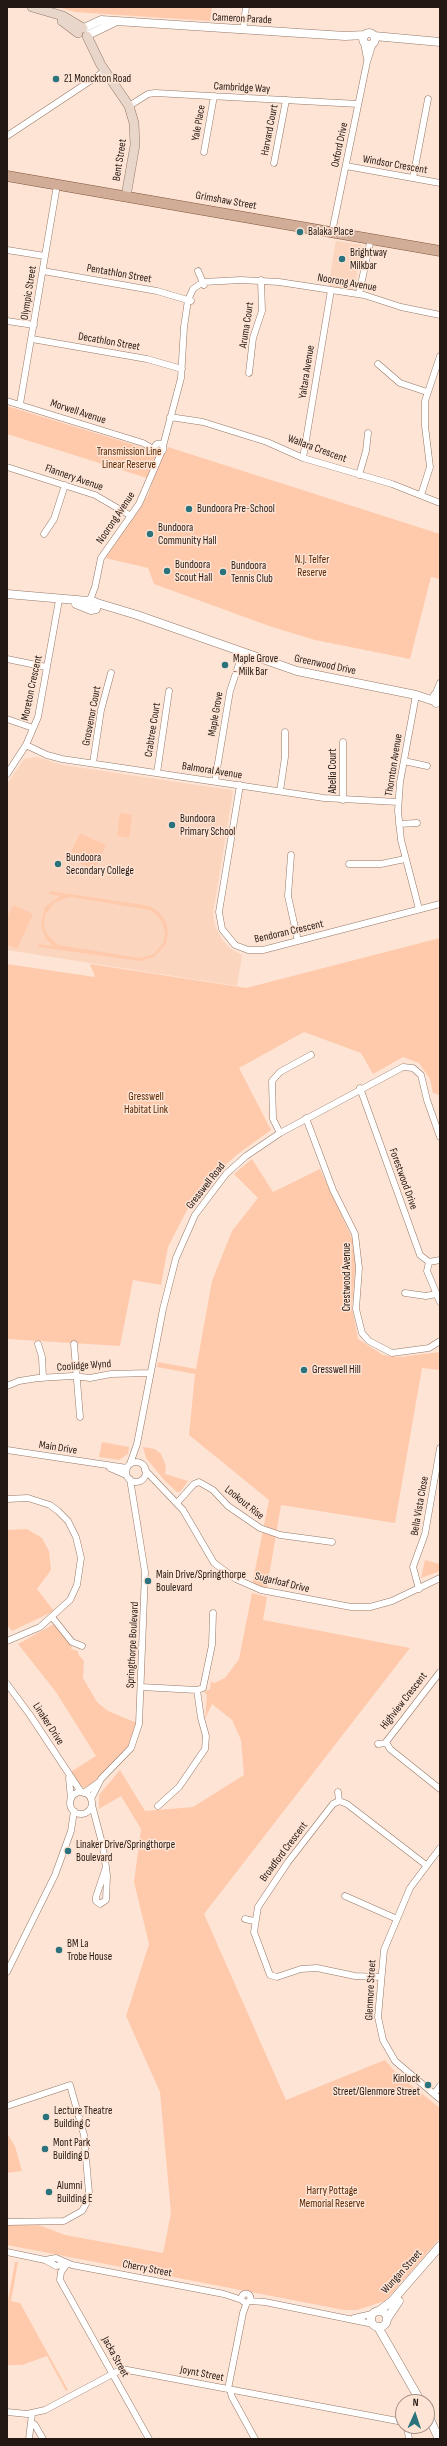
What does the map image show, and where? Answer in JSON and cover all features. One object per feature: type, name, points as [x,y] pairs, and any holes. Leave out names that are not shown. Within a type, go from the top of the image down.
[{"type":"main road","points":[[32,7],[47,12],[84,33]]},
{"type":"main road","name":"Bent Street","points":[[84,33],[103,68],[128,106],[136,136],[126,196]]},
{"type":"main road","name":"Grimshaw Street","points":[[7,176],[440,251]]},
{"type":"street","points":[[243,30],[246,7]]},
{"type":"street","name":"Cameron Parade","points":[[84,33],[98,20],[113,23],[345,36],[364,40],[370,45],[374,40]]},
{"type":"street","points":[[374,40],[391,38],[440,42]]},
{"type":"street","name":"Oxford Drive","points":[[364,40],[367,62]]},
{"type":"street","name":"Oxford Drive","points":[[332,232],[367,62],[374,40]]},
{"type":"street","points":[[7,136],[103,68]]},
{"type":"street","name":"Cambridge Way","points":[[128,106],[151,93],[358,104]]},
{"type":"street","name":"Yale Place","points":[[204,152],[214,96]]},
{"type":"street","points":[[413,178],[428,99]]},
{"type":"street","name":"Harvard Court","points":[[274,163],[286,100]]},
{"type":"street","name":"Windsor Crescent","points":[[346,166],[440,183]]},
{"type":"street","name":"Olympic Street","points":[[20,404],[57,185]]},
{"type":"street","points":[[362,294],[371,238]]},
{"type":"street","points":[[7,250],[46,256]]},
{"type":"street","name":"Pentathlon Street","points":[[43,271],[157,291],[190,301]]},
{"type":"street","points":[[158,448],[165,434],[182,369],[184,336],[193,289],[204,284],[198,271]]},
{"type":"street","name":"Noorong Avenue","points":[[204,284],[261,280],[362,294],[400,307],[440,315]]},
{"type":"street","name":"Aruma Court","points":[[249,373],[253,338],[262,311],[261,280]]},
{"type":"street","name":"Yaltara Avenue","points":[[303,458],[331,290]]},
{"type":"street","points":[[7,321],[34,325]]},
{"type":"street","name":"Decathlon Street","points":[[32,339],[147,359],[182,369]]},
{"type":"street","points":[[421,495],[430,467],[424,416],[427,392],[440,356]]},
{"type":"street","points":[[378,364],[400,383],[427,392]]},
{"type":"street","name":"Morwell Avenue","points":[[7,401],[158,448]]},
{"type":"street","name":"Wallara Crescent","points":[[170,416],[267,442],[303,458],[421,495],[440,503]]},
{"type":"street","points":[[359,475],[366,451],[368,433]]},
{"type":"street","name":"Noorong Avenue","points":[[92,604],[101,558],[131,516],[147,488],[156,461],[158,448]]},
{"type":"street","name":"Flannery Avenue","points":[[7,467],[102,498],[131,516]]},
{"type":"street","points":[[44,534],[52,523],[65,485]]},
{"type":"street","name":"Greenwood Drive","points":[[7,594],[92,604],[117,610],[137,615],[305,673],[438,699]]},
{"type":"street","name":"Moreton Crescent","points":[[7,774],[26,744],[38,717],[59,600]]},
{"type":"street","name":"Maple Grove","points":[[215,782],[230,691],[243,652]]},
{"type":"street","points":[[7,659],[46,667]]},
{"type":"street","name":"Grosvenor Court","points":[[93,763],[102,706],[111,673]]},
{"type":"street","points":[[438,699],[440,683]]},
{"type":"street","name":"Crabtree Court","points":[[157,773],[169,691]]},
{"type":"street","name":"Thornton Avenue","points":[[416,695],[398,802],[406,859],[419,909]]},
{"type":"street","points":[[7,719],[33,728]]},
{"type":"street","points":[[280,791],[285,757],[285,732]]},
{"type":"street","name":"Abelia Court","points":[[343,742],[343,800]]},
{"type":"street","name":"Balmoral Avenue","points":[[26,744],[55,757],[157,773],[343,800],[398,802]]},
{"type":"street","points":[[404,761],[427,766]]},
{"type":"street","name":"Bendoran Crescent","points":[[240,785],[220,907],[222,929],[231,942],[248,950],[263,950],[440,904]]},
{"type":"street","points":[[400,824],[417,823]]},
{"type":"street","points":[[291,855],[288,896],[298,941]]},
{"type":"street","points":[[349,864],[382,864],[406,859]]},
{"type":"street","points":[[280,1133],[273,1119],[272,1081],[280,1072],[313,1054]]},
{"type":"street","name":"Gresswell Road","points":[[128,1477],[128,1466],[137,1444],[150,1373],[167,1292],[176,1258],[189,1226],[200,1206],[226,1174],[246,1156],[280,1133],[400,1067],[410,1067],[417,1071],[422,1078],[427,1100],[440,1137]]},
{"type":"street","name":"Forestwood Drive","points":[[360,1088],[420,1255],[428,1262]]},
{"type":"street","name":"Crestwood Avenue","points":[[306,1118],[333,1190],[355,1234],[359,1265],[356,1309],[362,1333],[381,1348],[394,1353],[429,1348],[440,1341]]},
{"type":"street","points":[[440,1260],[428,1262],[427,1272],[440,1302]]},
{"type":"street","points":[[405,1293],[426,1296],[436,1294]]},
{"type":"street","points":[[38,1344],[42,1357],[43,1378]]},
{"type":"street","points":[[74,1344],[80,1417]]},
{"type":"street","name":"Coolidge Wynd","points":[[7,1386],[19,1381],[43,1378],[77,1376],[90,1378],[111,1374],[150,1373]]},
{"type":"street","name":"Gresswell Road","points":[[137,1444],[140,1463]]},
{"type":"street","name":"Bella Vista Close","points":[[419,1588],[413,1567],[425,1534],[440,1448]]},
{"type":"street","name":"Main Drive","points":[[7,1450],[105,1466],[128,1466],[140,1463]]},
{"type":"street","name":"Sugarloaf Drive","points":[[140,1463],[177,1503],[214,1563],[236,1579],[261,1590],[356,1608],[384,1604],[440,1578]]},
{"type":"street","name":"Main Drive","points":[[105,1466],[128,1477],[140,1480]]},
{"type":"street","name":"Springthorpe Boulevard","points":[[134,1500],[140,1480],[145,1470]]},
{"type":"street","name":"Springthorpe Boulevard","points":[[82,1792],[101,1779],[124,1756],[134,1742],[139,1724],[145,1572],[134,1500],[128,1477]]},
{"type":"street","name":"Sugarloaf Drive","points":[[140,1480],[160,1486]]},
{"type":"street","name":"Lookout Rise","points":[[177,1503],[194,1484],[199,1482],[213,1490],[228,1506],[260,1528],[280,1535],[332,1542]]},
{"type":"street","points":[[7,1499],[28,1498],[50,1505],[68,1521],[76,1537],[81,1558],[77,1585],[70,1600],[36,1630],[7,1641]]},
{"type":"street","points":[[141,1687],[197,1690],[204,1686],[211,1652],[212,1613]]},
{"type":"street","points":[[52,1617],[72,1642],[82,1646]]},
{"type":"street","name":"Highview Crescent","points":[[440,1672],[388,1736],[386,1743],[390,1749],[440,1788]]},
{"type":"street","name":"Linaker Drive","points":[[7,1684],[33,1719],[69,1777],[82,1792]]},
{"type":"street","points":[[158,1806],[179,1787],[205,1749],[206,1736],[201,1718],[197,1690]]},
{"type":"street","name":"Highview Crescent","points":[[378,1744],[386,1743]]},
{"type":"street","name":"Linaker Drive","points":[[69,1777],[71,1799]]},
{"type":"street","name":"Springthorpe Boulevard","points":[[92,1802],[101,1779]]},
{"type":"street","points":[[7,1972],[48,1893],[71,1831],[74,1811],[71,1799],[75,1794],[82,1792],[92,1802],[106,1867],[107,1898],[104,1904],[100,1904],[96,1901],[96,1897],[106,1867]]},
{"type":"street","points":[[338,1792],[338,1801],[347,1804],[426,1865]]},
{"type":"street","name":"Broadford Crescent","points":[[338,1801],[333,1804],[279,1874],[261,1901],[254,1921],[255,1939],[267,1972],[272,1976],[277,1977],[301,1969],[317,1968],[355,1976],[380,1977]]},
{"type":"street","points":[[71,1831],[92,1802]]},
{"type":"street","points":[[74,1811],[83,1813],[97,1826]]},
{"type":"street","name":"Glenmore Street","points":[[440,1848],[410,1888],[384,1950],[380,1977],[378,2017],[383,2040],[400,2067],[440,2099]]},
{"type":"street","points":[[345,1896],[397,1919]]},
{"type":"street","points":[[245,1919],[254,1921]]},
{"type":"street","points":[[7,2106],[70,2085],[84,2135],[89,2193],[87,2202],[82,2211],[64,2221],[7,2222]]},
{"type":"street","points":[[434,2094],[440,2086]]},
{"type":"street","name":"Wungan Street","points":[[376,2313],[392,2301],[440,2246]]},
{"type":"street","name":"Cherry Street","points":[[7,2252],[45,2260],[56,2258],[70,2265],[245,2299],[381,2323]]},
{"type":"street","name":"Wungan Street","points":[[381,2323],[440,2253]]},
{"type":"street","name":"Jacka Street","points":[[70,2265],[60,2275],[62,2284],[149,2439]]},
{"type":"street","points":[[245,2299],[229,2389],[255,2439]]},
{"type":"street","points":[[376,2313],[385,2314],[381,2323]]},
{"type":"street","points":[[376,2313],[394,2354],[416,2394]]},
{"type":"street","name":"Cherry Street","points":[[349,2318],[376,2313]]},
{"type":"street","name":"Joynt Street","points":[[7,2412],[32,2414],[50,2407],[112,2373],[124,2369],[395,2420]]},
{"type":"street","points":[[32,2414],[29,2438],[42,2437]]},
{"type":"street","points":[[32,2423],[42,2437]]},
{"type":"shaded area","points":[[336,241],[362,245],[354,292],[328,287]]},
{"type":"shaded area","name":"Bundoora Secondary College","points":[[37,757],[63,765],[231,790],[233,792],[213,914],[215,926],[223,941],[231,949],[242,955],[237,986],[7,950],[7,784],[24,759]]},
{"type":"green space","points":[[58,7],[212,7],[210,21],[75,12]]},
{"type":"green space","name":"Transmission Line Linear Reserve","points":[[7,406],[151,450],[156,457],[147,478],[7,434]]},
{"type":"green space","name":"N.J. Telfer Reserve","points":[[168,447],[440,534],[440,579],[431,577],[410,659],[315,640],[272,627],[154,584],[148,568],[105,558],[148,495],[161,455],[166,453]]},
{"type":"green space","points":[[120,813],[132,815],[129,838],[117,836]]},
{"type":"green space","points":[[80,833],[106,845],[94,870],[68,858]]},
{"type":"green space","points":[[50,891],[150,906],[159,912],[166,922],[168,932],[166,944],[154,957],[140,961],[38,947],[39,944],[52,946],[44,935],[41,923],[45,907],[60,896],[49,894]],"holes":[[[70,897],[150,910],[158,916],[163,924],[165,934],[163,943],[154,954],[140,958],[58,945],[47,934],[44,925],[45,915],[55,902]]]},
{"type":"green space","points":[[13,905],[33,914],[17,949],[7,944],[7,918]]},
{"type":"green space","name":"Gresswell Habitat Link","points":[[440,938],[440,1095],[433,1093],[430,1079],[419,1063],[403,1057],[373,1074],[361,1053],[304,1032],[239,1068],[271,1130],[239,1153],[210,1178],[187,1210],[168,1247],[161,1285],[133,1280],[120,1346],[7,1339],[7,964],[95,977],[90,964],[246,988]]},
{"type":"green space","points":[[252,1159],[273,1192],[320,1169],[353,1240],[356,1258],[352,1307],[358,1339],[383,1355],[400,1357],[440,1352],[440,1370],[422,1368],[395,1523],[281,1505],[267,1588],[252,1585],[269,1500],[189,1435],[195,1374],[157,1367],[158,1362],[196,1369],[212,1281],[232,1231],[258,1198],[234,1174]]},
{"type":"green space","points":[[102,1442],[129,1447],[128,1454],[119,1460],[99,1457]]},
{"type":"green space","points":[[143,1447],[155,1449],[161,1454],[166,1466],[165,1474],[188,1481],[180,1492],[177,1492],[165,1481],[146,1458]]},
{"type":"green space","points":[[27,1529],[42,1538],[49,1551],[51,1570],[37,1589],[54,1611],[12,1631],[7,1625],[7,1530]]},
{"type":"green space","points":[[425,1560],[440,1564],[440,1571],[421,1578]]},
{"type":"green space","name":"Harry Pottage Memorial Reserve","points":[[252,1593],[267,1597],[263,1620],[410,1648],[204,1914],[286,2100],[385,2060],[397,2074],[440,2108],[440,2238],[385,2301],[357,2310],[344,2310],[7,2245],[7,2224],[39,2225],[65,2235],[163,2253],[171,2213],[160,2092],[126,2016],[149,1944],[134,1882],[141,1829],[121,1796],[99,1809],[99,1795],[120,1770],[145,1811],[193,1807],[244,1775],[241,1740],[232,1720],[212,1704],[205,1719],[207,1695],[204,1692],[210,1689],[211,1681],[214,1683],[225,1678],[239,1659]]},
{"type":"green space","points":[[54,1624],[72,1644],[71,1649],[78,1651],[78,1654],[84,1661],[83,1678],[97,1702],[108,1711],[137,1723],[128,1748],[95,1783],[85,1788],[80,1786],[69,1773],[96,1756],[56,1692],[18,1644]]},
{"type":"green space","points":[[7,2133],[15,2146],[22,2171],[7,2173]]},
{"type":"green space","points":[[15,2262],[18,2262],[11,2301],[20,2303],[68,2390],[66,2391],[47,2356],[22,2365],[7,2365],[7,2306]]},
{"type":"place","name":"21 Monckton Road","points":[[56,79]]},
{"type":"place","name":"Balaka Place","points":[[300,232]]},
{"type":"place","name":"Brightway Milkbar","points":[[342,259]]},
{"type":"place","name":"Bundoora Pre-School","points":[[189,509]]},
{"type":"place","name":"Bundoora Community Hall","points":[[150,534]]},
{"type":"place","name":"Bundoora Scout Hall","points":[[167,571]]},
{"type":"place","name":"Bundoora Tennis Club","points":[[223,572]]},
{"type":"place","name":"Maple Grove - Milk Bar","points":[[225,665]]},
{"type":"place","name":"Bundoora Primary School","points":[[172,825]]},
{"type":"place","name":"Bundoora Secondary College","points":[[58,864]]},
{"type":"place","name":"Gresswell Hill","points":[[304,1370]]},
{"type":"place","name":"Main Drive/Springthorpe Boulevard","points":[[148,1581]]},
{"type":"place","name":"Linaker Drive/Springthorpe Boulevard","points":[[68,1851]]},
{"type":"place","name":"BM La Trobe House","points":[[59,1950]]},
{"type":"place","name":"Kinlock Street/Glenmore Street","points":[[428,2085]]},
{"type":"place","name":"Lecture Theatre Building C","points":[[46,2117]]},
{"type":"place","name":"Mont Park Building D","points":[[45,2149]]},
{"type":"place","name":"Alumni Building E","points":[[49,2192]]}]
